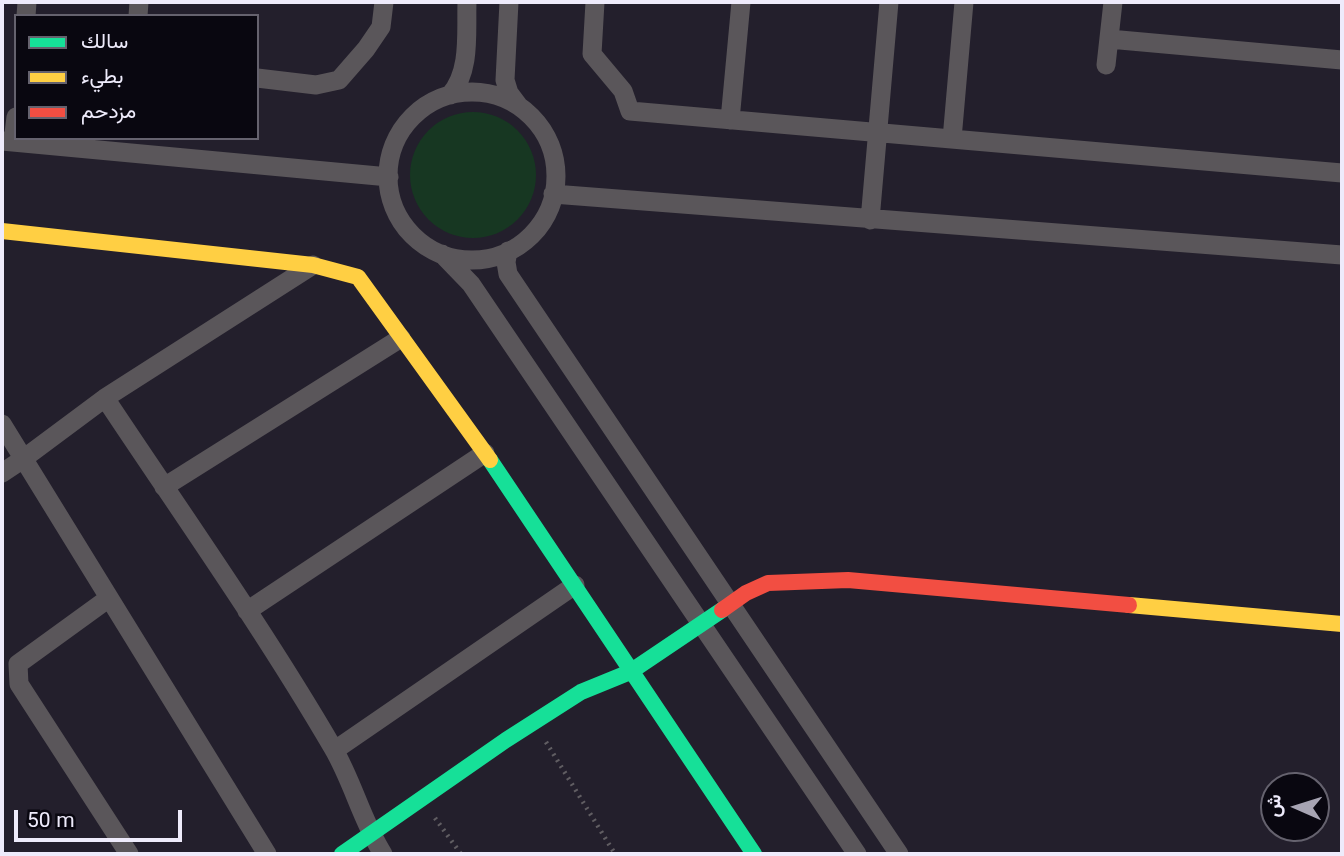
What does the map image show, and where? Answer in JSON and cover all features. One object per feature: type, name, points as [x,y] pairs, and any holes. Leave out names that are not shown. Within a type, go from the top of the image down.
[{"type":"street","points":[[259,78],[316,85],[339,80],[366,50],[381,27],[384,2]]},
{"type":"street","points":[[450,95],[459,85],[463,73],[467,2]]},
{"type":"street","points":[[509,2],[505,80],[509,93],[539,124],[553,150],[556,179],[551,205],[538,228],[518,246],[494,257],[468,260],[442,254],[419,241],[401,221],[391,197],[388,170],[395,142],[411,117],[434,100],[462,92],[491,93],[518,104]]},
{"type":"street","points":[[594,2],[593,54],[623,91],[630,111],[1342,173]]},
{"type":"street","points":[[730,120],[741,2]]},
{"type":"street","points":[[870,220],[889,2]]},
{"type":"street","points":[[952,139],[964,2]]},
{"type":"street","points":[[1106,65],[1112,2]]},
{"type":"street","points":[[1109,39],[1342,60]]},
{"type":"street","points":[[14,122],[7,141],[389,177]]},
{"type":"street","points":[[553,194],[1342,255]]},
{"type":"street","points":[[2,231],[313,265],[358,277],[485,453],[754,854]]},
{"type":"street","points":[[508,251],[508,274],[899,854]]},
{"type":"street","points":[[442,254],[471,284],[857,854]]},
{"type":"street","points":[[2,473],[105,398],[313,265]]},
{"type":"street","points":[[164,487],[401,338]]},
{"type":"street","points":[[105,398],[247,611],[335,750],[371,835],[383,854]]},
{"type":"street","points":[[2,424],[267,854]]},
{"type":"street","points":[[247,611],[485,453]]},
{"type":"street","points":[[342,854],[581,692],[630,672],[746,593],[768,583],[848,580],[1342,624]]},
{"type":"street","points":[[335,750],[575,585]]},
{"type":"street","points":[[109,598],[18,664],[19,684],[129,854]]},
{"type":"path","points":[[534,722],[615,854]]},
{"type":"path","points":[[422,799],[461,854]]},
{"type":"green space","points":[[473,112],[497,117],[517,131],[531,151],[536,175],[531,199],[517,219],[497,233],[473,238],[449,233],[429,219],[415,199],[410,175],[415,151],[429,131],[449,117]]},
{"type":"traffic: fast","points":[[490,460],[754,854]]},
{"type":"traffic: fast","points":[[342,854],[506,740],[581,692],[630,672],[722,610]]},
{"type":"traffic: slow","points":[[2,231],[313,265],[358,277],[490,460]]},
{"type":"traffic: slow","points":[[1129,605],[1342,624]]},
{"type":"traffic: jam","points":[[722,610],[746,593],[768,583],[848,580],[1129,605]]}]
